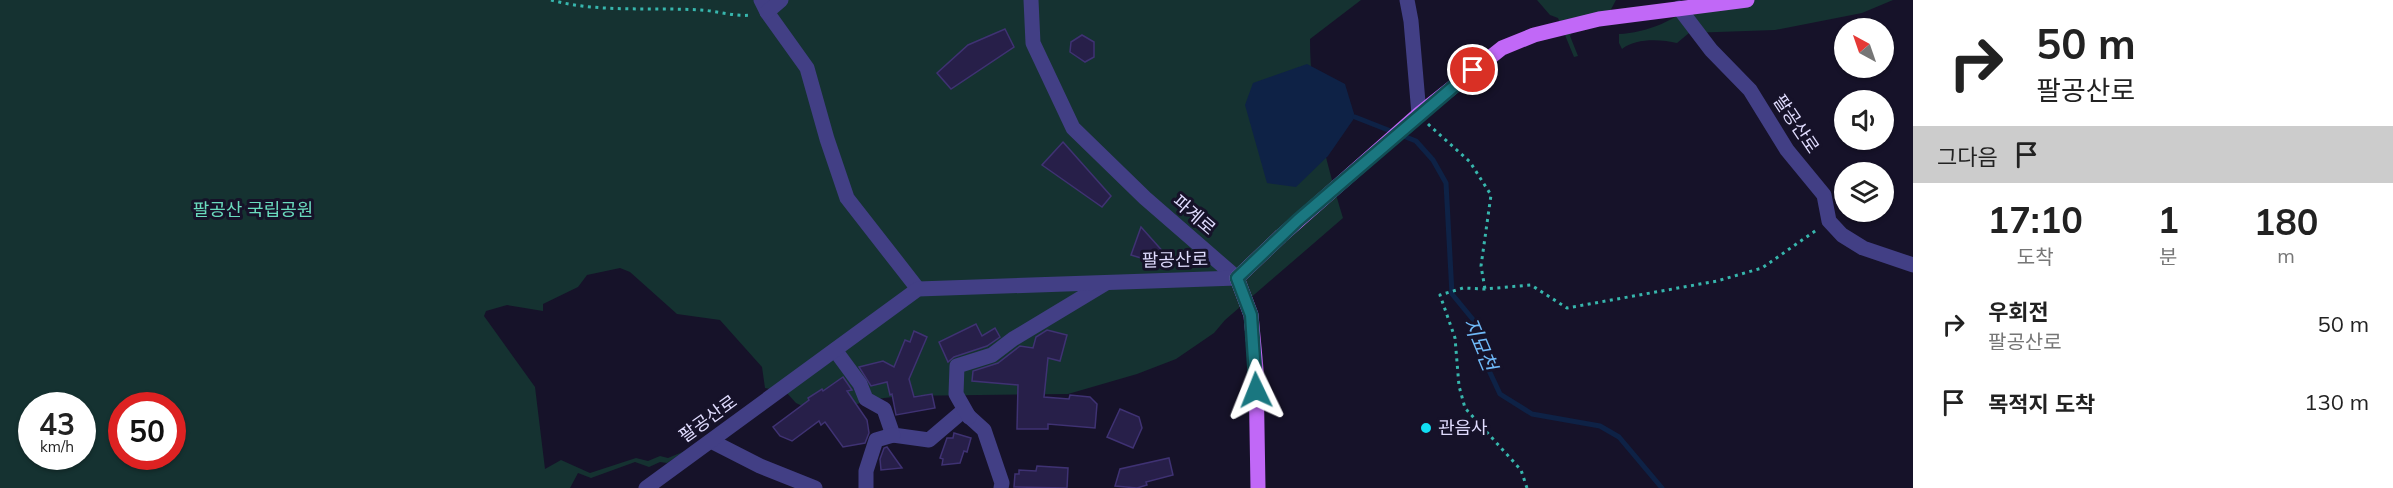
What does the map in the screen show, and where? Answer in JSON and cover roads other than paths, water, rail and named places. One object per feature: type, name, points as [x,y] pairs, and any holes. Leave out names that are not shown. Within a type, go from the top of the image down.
[{"type":"main road","points":[[1237,278],[1419,114],[1502,48],[1534,35],[1599,20],[1747,0]]},
{"type":"main road","name":"파계로","points":[[1237,278],[1251,315],[1256,369],[1258,488]]},
{"type":"street","points":[[781,0],[764,6],[807,68],[827,140],[835,157],[847,198],[918,289]]},
{"type":"street","name":"파계로","points":[[1031,0],[1033,43],[1073,128],[1145,198],[1237,278]]},
{"type":"street","points":[[1407,0],[1419,114]]},
{"type":"street","name":"팔공산로","points":[[1679,8],[1712,50],[1750,90],[1787,150],[1824,195],[1829,221],[1842,236],[1863,248],[1913,265]]},
{"type":"street","name":"팔공산로","points":[[646,488],[918,289],[1237,278]]},
{"type":"street","points":[[969,417],[956,394],[957,366],[992,355],[1013,339],[1108,281]]},
{"type":"street","points":[[835,350],[860,384],[866,399],[884,410],[893,435]]},
{"type":"street","points":[[866,488],[866,471],[876,440],[893,435],[929,440],[963,411],[984,430],[1002,483],[1001,488]]},
{"type":"street","points":[[711,441],[760,466],[815,488]]},
{"type":"water","points":[[1307,64],[1345,84],[1355,117],[1328,156],[1296,187],[1267,183],[1245,105],[1253,83]]},
{"type":"waterway","name":"지묘천","points":[[1355,117],[1416,141],[1433,160],[1446,183],[1452,294],[1475,322],[1486,364],[1500,394],[1532,414],[1600,426],[1619,437],[1662,488]]},
{"type":"place","name":"관음사","points":[[1426,428]]},
{"type":"park label","name":"팔공산 국립공원","points":[[253,210]]}]
